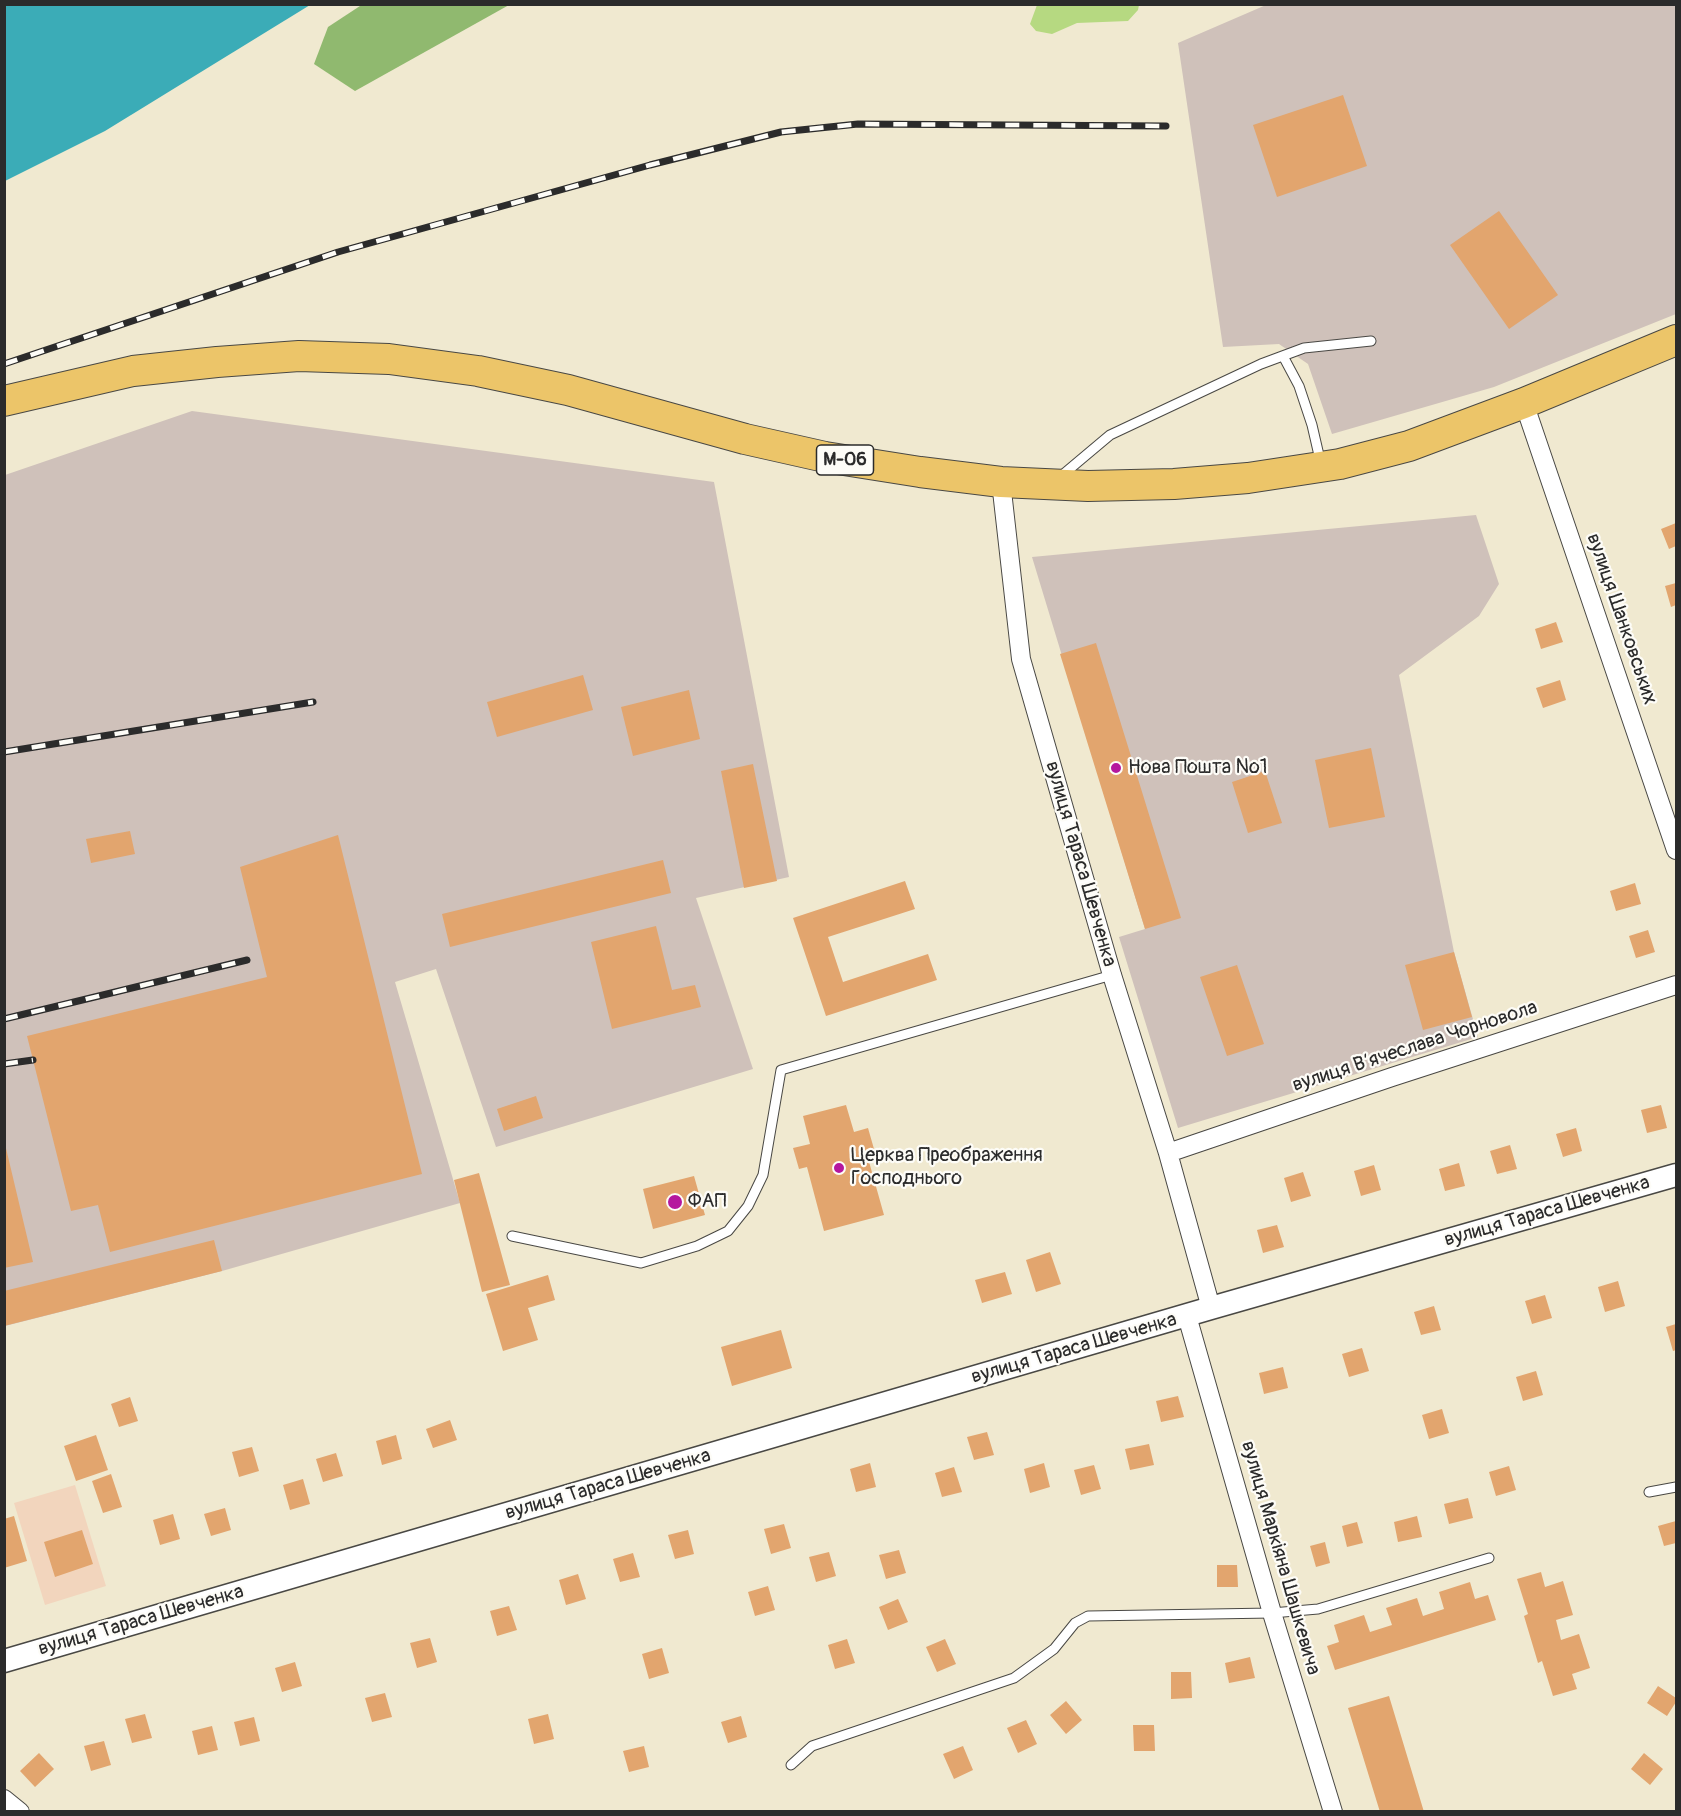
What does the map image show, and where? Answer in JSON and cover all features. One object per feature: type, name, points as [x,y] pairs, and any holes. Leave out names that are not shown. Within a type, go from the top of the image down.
[{"type":"highway","name":"М-06","points":[[4,401],[133,371],[299,356],[389,359],[478,371],[556,388],[745,439],[825,457],[1000,482],[1088,486],[1174,484],[1248,478],[1322,467],[1409,446],[1524,403],[1677,340]]},
{"type":"street","name":"вулиця Шанковських","points":[[1524,403],[1677,850]]},
{"type":"street","name":"вулиця Тараса Шевченка","points":[[1000,482],[1021,659],[1112,975],[1168,1154],[1211,1308]]},
{"type":"street","name":"вулиця Вʼячеслава Чорновола","points":[[1168,1154],[1392,1077],[1677,985]]},
{"type":"street","name":"вулиця Тараса Шевченка","points":[[4,1661],[1211,1308],[1677,1175]]},
{"type":"street","name":"вулиця Маркіяна Шашкевича","points":[[1187,1316],[1272,1613],[1333,1812]]},
{"type":"street","points":[[4,1799],[20,1812]]},
{"type":"lane","points":[[1052,484],[1110,435],[1261,364],[1304,348],[1371,341]]},
{"type":"lane","points":[[1283,356],[1299,386],[1312,425],[1322,467]]},
{"type":"lane","points":[[512,1236],[641,1263],[697,1246],[728,1231],[748,1206],[763,1175],[781,1070],[1112,975]]},
{"type":"lane","points":[[1649,1492],[1677,1487]]},
{"type":"lane","points":[[791,1765],[812,1746],[1014,1678],[1054,1648],[1075,1623],[1088,1616],[1272,1613],[1318,1609],[1489,1558]]},
{"type":"shaded area","points":[[1266,5],[1676,5],[1676,314],[1494,387],[1332,434],[1308,364],[1279,344],[1223,347],[1178,43]]},
{"type":"shaded area","points":[[192,411],[714,482],[789,877],[696,898],[753,1069],[496,1147],[436,969],[395,982],[460,1203],[222,1271],[5,1326],[5,475]]},
{"type":"shaded area","points":[[1476,515],[1499,584],[1479,616],[1399,675],[1454,952],[1478,1037],[1178,1128],[1119,937],[1145,929],[1032,557]]},
{"type":"shaded area","points":[[75,1485],[106,1586],[45,1605],[14,1503]]},
{"type":"green space","points":[[363,4],[509,5],[355,91],[314,64],[328,27]]},
{"type":"green space","points":[[1037,4],[1139,5],[1138,10],[1128,21],[1077,23],[1052,34],[1036,31],[1030,24]]},
{"type":"water","points":[[5,4],[310,5],[105,131],[5,181]]},
{"type":"building","points":[[1343,95],[1367,166],[1277,197],[1253,125]]},
{"type":"building","points":[[1499,211],[1558,295],[1509,329],[1450,245]]},
{"type":"building","points":[[1676,523],[1676,546],[1669,549],[1661,529]]},
{"type":"building","points":[[1676,583],[1676,605],[1671,607],[1665,586]]},
{"type":"building","points":[[1556,622],[1563,642],[1541,649],[1535,629]]},
{"type":"building","points":[[1096,643],[1181,918],[1145,929],[1060,654]]},
{"type":"building","points":[[583,675],[593,710],[497,737],[487,702]]},
{"type":"building","points":[[1560,680],[1566,700],[1543,708],[1536,688]]},
{"type":"building","points":[[689,690],[700,739],[633,756],[621,707]]},
{"type":"building","points":[[1371,748],[1385,817],[1329,828],[1315,760]]},
{"type":"building","points":[[753,764],[777,881],[744,888],[721,771]]},
{"type":"building","points":[[1265,771],[1282,823],[1248,833],[1232,782]]},
{"type":"building","points":[[130,831],[135,854],[91,863],[86,839]]},
{"type":"building","points":[[338,835],[422,1174],[110,1252],[98,1205],[71,1211],[27,1036],[267,977],[240,867]]},
{"type":"building","points":[[663,860],[671,893],[450,947],[442,914]]},
{"type":"building","points":[[905,881],[915,909],[828,937],[843,982],[928,954],[937,980],[826,1016],[793,918]]},
{"type":"building","points":[[1635,883],[1641,904],[1616,911],[1610,891]]},
{"type":"building","points":[[656,926],[672,990],[695,985],[701,1007],[612,1029],[591,942]]},
{"type":"building","points":[[1648,930],[1655,952],[1636,958],[1629,936]]},
{"type":"building","points":[[1454,952],[1472,1017],[1423,1030],[1405,965]]},
{"type":"building","points":[[1237,965],[1264,1044],[1227,1056],[1200,977]]},
{"type":"building","points":[[536,1096],[543,1118],[504,1131],[497,1109]]},
{"type":"building","name":"Церква Преображення Господнього","points":[[846,1105],[854,1132],[868,1128],[874,1149],[866,1151],[884,1215],[824,1231],[807,1167],[799,1169],[793,1148],[810,1144],[803,1116]]},
{"type":"building","points":[[1661,1105],[1667,1128],[1647,1133],[1641,1110]]},
{"type":"building","points":[[1576,1128],[1582,1151],[1563,1157],[1556,1134]]},
{"type":"building","points":[[4,1145],[33,1262],[4,1268]]},
{"type":"building","points":[[1510,1145],[1517,1169],[1497,1174],[1490,1151]]},
{"type":"building","points":[[1459,1163],[1465,1186],[1445,1191],[1439,1169]]},
{"type":"building","points":[[1374,1165],[1381,1190],[1361,1196],[1354,1171]]},
{"type":"building","points":[[1303,1172],[1311,1196],[1291,1202],[1284,1178]]},
{"type":"building","points":[[479,1173],[510,1285],[482,1292],[454,1180]]},
{"type":"building","points":[[694,1176],[705,1215],[653,1229],[643,1189]]},
{"type":"building","points":[[1277,1225],[1284,1247],[1263,1253],[1257,1230]]},
{"type":"building","points":[[214,1240],[222,1271],[4,1326],[4,1291]]},
{"type":"building","points":[[1050,1252],[1061,1284],[1036,1292],[1026,1260]]},
{"type":"building","points":[[1005,1272],[1012,1294],[982,1303],[975,1280]]},
{"type":"building","points":[[548,1275],[555,1300],[528,1308],[538,1340],[503,1351],[486,1294]]},
{"type":"building","points":[[1618,1281],[1625,1306],[1605,1312],[1598,1287]]},
{"type":"building","points":[[1545,1295],[1552,1318],[1532,1324],[1525,1301]]},
{"type":"building","points":[[1434,1306],[1441,1330],[1421,1335],[1414,1312]]},
{"type":"building","points":[[1676,1324],[1676,1350],[1673,1351],[1666,1327]]},
{"type":"building","points":[[781,1330],[792,1368],[732,1386],[721,1347]]},
{"type":"building","points":[[1362,1348],[1369,1371],[1349,1377],[1342,1354]]},
{"type":"building","points":[[1283,1367],[1288,1388],[1264,1394],[1259,1373]]},
{"type":"building","points":[[1536,1371],[1543,1395],[1523,1401],[1516,1377]]},
{"type":"building","points":[[1178,1396],[1184,1417],[1161,1422],[1156,1401]]},
{"type":"building","points":[[130,1397],[138,1421],[119,1427],[111,1404]]},
{"type":"building","points":[[1442,1409],[1449,1433],[1429,1439],[1422,1415]]},
{"type":"building","points":[[450,1420],[457,1440],[433,1448],[426,1429]]},
{"type":"building","points":[[987,1432],[994,1455],[974,1460],[967,1437]]},
{"type":"building","points":[[96,1435],[108,1470],[76,1481],[64,1446]]},
{"type":"building","points":[[396,1435],[402,1459],[382,1465],[376,1441]]},
{"type":"building","points":[[1149,1444],[1154,1465],[1130,1470],[1125,1449]]},
{"type":"building","points":[[252,1447],[259,1471],[239,1477],[232,1452]]},
{"type":"building","points":[[336,1453],[343,1476],[323,1482],[316,1459]]},
{"type":"building","points":[[870,1463],[876,1487],[856,1492],[850,1469]]},
{"type":"building","points":[[1044,1463],[1050,1487],[1030,1493],[1024,1469]]},
{"type":"building","points":[[1094,1465],[1101,1489],[1081,1495],[1074,1470]]},
{"type":"building","points":[[1509,1466],[1516,1490],[1496,1496],[1489,1472]]},
{"type":"building","points":[[954,1467],[962,1492],[942,1497],[935,1473]]},
{"type":"building","points":[[111,1474],[122,1507],[103,1513],[92,1481]]},
{"type":"building","points":[[303,1479],[310,1504],[290,1510],[283,1485]]},
{"type":"building","points":[[1468,1498],[1473,1518],[1449,1524],[1444,1504]]},
{"type":"building","points":[[225,1508],[231,1530],[211,1536],[204,1514]]},
{"type":"building","points":[[173,1514],[180,1539],[160,1545],[153,1520]]},
{"type":"building","points":[[14,1516],[27,1561],[4,1568],[4,1519]]},
{"type":"building","points":[[1417,1516],[1422,1537],[1398,1542],[1394,1522]]},
{"type":"building","points":[[1676,1521],[1676,1543],[1664,1546],[1658,1526]]},
{"type":"building","points":[[1357,1522],[1363,1543],[1347,1547],[1342,1526]]},
{"type":"building","points":[[784,1524],[791,1548],[771,1554],[764,1529]]},
{"type":"building","points":[[82,1530],[93,1564],[55,1577],[44,1542]]},
{"type":"building","points":[[688,1530],[694,1554],[675,1559],[668,1535]]},
{"type":"building","points":[[1325,1542],[1330,1563],[1316,1567],[1310,1546]]},
{"type":"building","points":[[899,1550],[906,1573],[886,1579],[879,1555]]},
{"type":"building","points":[[829,1552],[836,1576],[816,1582],[809,1557]]},
{"type":"building","points":[[633,1553],[640,1577],[620,1582],[613,1559]]},
{"type":"building","points":[[1217,1565],[1237,1565],[1238,1587],[1217,1587]]},
{"type":"building","points":[[1541,1572],[1545,1587],[1563,1581],[1573,1615],[1556,1620],[1561,1640],[1579,1634],[1590,1668],[1572,1674],[1577,1689],[1553,1696],[1542,1661],[1538,1663],[1524,1616],[1528,1614],[1517,1579]]},
{"type":"building","points":[[578,1574],[586,1599],[566,1605],[559,1580]]},
{"type":"building","points":[[1470,1582],[1475,1599],[1488,1595],[1496,1620],[1335,1670],[1327,1646],[1339,1642],[1334,1625],[1364,1615],[1370,1632],[1392,1625],[1386,1608],[1417,1598],[1423,1616],[1444,1609],[1439,1592]]},
{"type":"building","points":[[768,1586],[775,1610],[755,1616],[748,1592]]},
{"type":"building","points":[[898,1599],[908,1622],[888,1630],[879,1607]]},
{"type":"building","points":[[509,1606],[517,1630],[497,1636],[490,1611]]},
{"type":"building","points":[[430,1638],[437,1662],[417,1668],[410,1643]]},
{"type":"building","points":[[847,1639],[855,1663],[835,1669],[828,1645]]},
{"type":"building","points":[[945,1639],[956,1664],[937,1672],[926,1647]]},
{"type":"building","points":[[662,1648],[669,1673],[649,1679],[642,1654]]},
{"type":"building","points":[[1250,1657],[1255,1678],[1229,1683],[1225,1663]]},
{"type":"building","points":[[295,1662],[302,1686],[282,1692],[275,1668]]},
{"type":"building","points":[[1171,1672],[1191,1672],[1192,1698],[1171,1699]]},
{"type":"building","points":[[1658,1686],[1676,1698],[1667,1716],[1647,1703]]},
{"type":"building","points":[[385,1693],[392,1717],[372,1722],[365,1698]]},
{"type":"building","points":[[1389,1696],[1424,1812],[1380,1812],[1348,1708]]},
{"type":"building","points":[[1066,1701],[1082,1720],[1066,1734],[1050,1715]]},
{"type":"building","points":[[145,1714],[152,1738],[132,1743],[125,1719]]},
{"type":"building","points":[[548,1714],[554,1739],[534,1744],[528,1719]]},
{"type":"building","points":[[741,1716],[747,1737],[728,1743],[721,1722]]},
{"type":"building","points":[[254,1717],[260,1741],[240,1746],[234,1722]]},
{"type":"building","points":[[1026,1720],[1037,1744],[1018,1753],[1007,1728]]},
{"type":"building","points":[[1133,1725],[1154,1725],[1155,1751],[1134,1751]]},
{"type":"building","points":[[212,1726],[218,1750],[198,1755],[192,1731]]},
{"type":"building","points":[[104,1741],[111,1765],[91,1771],[84,1746]]},
{"type":"building","points":[[644,1746],[649,1767],[629,1772],[623,1751]]},
{"type":"building","points":[[963,1746],[973,1770],[954,1779],[943,1754]]},
{"type":"building","points":[[39,1753],[54,1769],[35,1787],[20,1771]]},
{"type":"building","points":[[1644,1753],[1663,1769],[1650,1785],[1631,1769]]},
{"type":"railway","points":[[4,364],[338,252],[650,165],[781,132],[858,124],[1166,126]]},
{"type":"railway","points":[[4,752],[313,702]]},
{"type":"railway","points":[[4,1019],[247,960]]},
{"type":"railway","points":[[4,1064],[33,1060]]},
{"type":"place","name":"Нова Пошта №1","points":[[1116,768]]},
{"type":"place","name":"Церква Преображення Господнього","points":[[839,1168]]},
{"type":"place","name":"ФАП","points":[[675,1202]]}]
